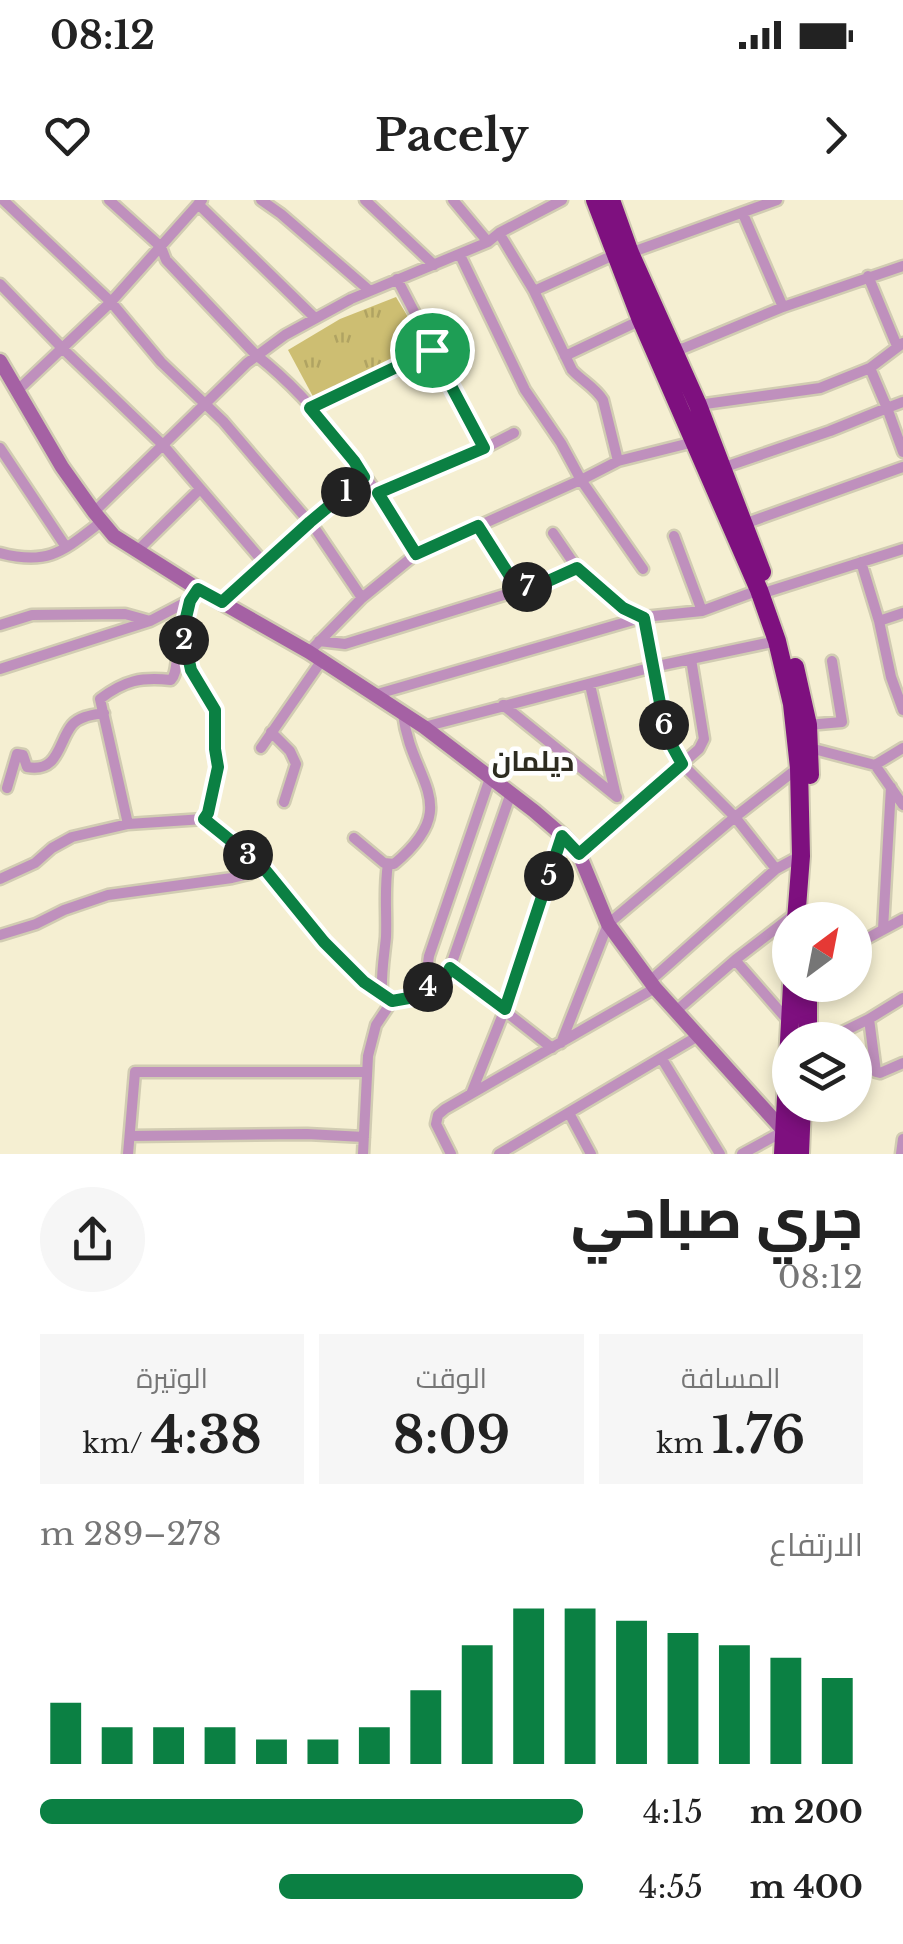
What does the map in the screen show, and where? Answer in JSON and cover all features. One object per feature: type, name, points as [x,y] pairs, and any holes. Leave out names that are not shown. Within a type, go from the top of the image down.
[{"type":"highway","points":[[595,200],[673,349],[698,406],[728,504],[790,649],[804,700],[810,748],[801,902]]},
{"type":"highway","points":[[611,200],[641,320],[694,442],[720,477]]},
{"type":"highway","points":[[728,504],[744,524],[765,591],[792,704],[799,768],[800,902]]},
{"type":"highway","points":[[782,1154],[784,1122]]},
{"type":"highway","points":[[800,1154],[801,1122]]},
{"type":"main road","points":[[0,361],[62,467],[114,536],[194,595],[222,602],[316,651],[510,792],[562,836],[579,854],[608,924],[653,984],[784,1131]]},
{"type":"street","points":[[4,200],[112,302],[161,362],[223,421],[310,522],[362,598]]},
{"type":"street","points":[[109,200],[161,247],[166,260],[310,408],[378,493],[416,554]]},
{"type":"street","points":[[260,200],[370,291]]},
{"type":"street","points":[[365,200],[434,265]]},
{"type":"street","points":[[453,200],[488,242]]},
{"type":"street","points":[[0,552],[36,559],[66,547],[204,404],[256,356],[314,317],[488,242],[562,200]]},
{"type":"street","points":[[534,291],[623,254],[777,200]]},
{"type":"street","points":[[18,390],[112,302],[200,202],[314,317]]},
{"type":"street","points":[[743,214],[782,306]]},
{"type":"street","points":[[500,233],[565,356],[580,379],[603,400],[618,461]]},
{"type":"street","points":[[460,255],[525,390],[580,480],[643,569]]},
{"type":"street","points":[[673,349],[684,348],[782,306],[903,266]]},
{"type":"street","points":[[698,406],[820,388],[870,368],[900,345],[868,276]]},
{"type":"street","points":[[397,279],[484,448]]},
{"type":"street","points":[[0,284],[163,445],[264,563]]},
{"type":"street","points":[[565,356],[641,320]]},
{"type":"street","points":[[310,408],[432,350]]},
{"type":"street","points":[[870,368],[903,452]]},
{"type":"street","points":[[720,477],[903,402]]},
{"type":"street","points":[[378,493],[514,432]]},
{"type":"street","points":[[260,748],[316,651],[362,598],[416,554],[618,461],[694,442]]},
{"type":"street","points":[[0,448],[66,547]]},
{"type":"street","points":[[744,524],[903,467]]},
{"type":"street","points":[[222,602],[364,477]]},
{"type":"street","points":[[137,552],[200,489]]},
{"type":"street","points":[[478,526],[518,589]]},
{"type":"street","points":[[553,533],[577,568],[623,608],[644,618]]},
{"type":"street","points":[[674,536],[702,611]]},
{"type":"street","points":[[374,695],[644,618],[702,611],[903,548]]},
{"type":"street","points":[[861,562],[879,621],[890,677],[903,710]]},
{"type":"street","points":[[316,651],[546,582],[577,568]]},
{"type":"street","points":[[0,669],[150,621],[194,595]]},
{"type":"street","points":[[194,595],[184,638],[191,670],[215,710],[218,767],[204,819]]},
{"type":"street","points":[[879,621],[903,613]]},
{"type":"street","points":[[0,625],[32,615],[125,614],[150,621]]},
{"type":"street","points":[[644,618],[666,735],[682,764],[735,817],[776,869]]},
{"type":"street","points":[[128,824],[100,699],[114,688],[144,678],[171,680],[184,638]]},
{"type":"street","points":[[424,728],[653,667],[777,641]]},
{"type":"street","points":[[579,854],[699,750],[704,738],[690,659]]},
{"type":"street","points":[[808,725],[839,724],[842,720],[832,661]]},
{"type":"street","points":[[590,685],[616,797]]},
{"type":"street","points":[[503,706],[616,797],[626,811]]},
{"type":"street","points":[[7,788],[17,754],[23,755],[27,767],[41,767],[58,754],[74,722],[88,715],[104,714]]},
{"type":"street","points":[[354,838],[384,863],[394,864],[419,840],[429,824],[430,798],[405,736],[403,714]]},
{"type":"street","points":[[271,732],[290,751],[296,764],[284,802]]},
{"type":"street","points":[[810,748],[875,765],[903,805]]},
{"type":"street","points":[[875,765],[903,748]]},
{"type":"street","points":[[557,1046],[608,924],[799,768]]},
{"type":"street","points":[[490,778],[429,956],[428,972],[437,987],[443,985],[450,968],[510,792]]},
{"type":"street","points":[[884,930],[891,788]]},
{"type":"street","points":[[0,879],[72,837],[128,824],[204,819],[262,866],[324,942],[364,982],[387,997],[420,996],[432,982]]},
{"type":"street","points":[[471,1095],[505,1009],[562,836]]},
{"type":"street","points":[[451,1154],[436,1124],[445,1109],[557,1046],[653,984],[776,869],[802,856]]},
{"type":"street","points":[[363,1154],[368,1056],[387,997],[381,970],[388,864]]},
{"type":"street","points":[[0,934],[108,895],[232,878],[262,866]]},
{"type":"street","points":[[872,936],[903,919]]},
{"type":"street","points":[[676,1011],[734,960],[772,935]]},
{"type":"street","points":[[734,960],[789,1022]]},
{"type":"street","points":[[450,968],[557,1046]]},
{"type":"street","points":[[863,1022],[899,1000],[903,1014]]},
{"type":"street","points":[[869,1019],[876,1072],[903,1062]]},
{"type":"street","points":[[498,1154],[698,1036]]},
{"type":"street","points":[[662,1060],[720,1154]]},
{"type":"street","points":[[128,1154],[136,1072],[367,1072]]},
{"type":"street","points":[[569,1113],[591,1154]]},
{"type":"street","points":[[742,1154],[784,1131]]},
{"type":"street","points":[[130,1136],[364,1137]]},
{"type":"street","points":[[900,1154],[903,1139]]},
{"type":"street","points":[[519,1142],[525,1154]]},
{"type":"green space","points":[[396,297],[426,347],[317,404],[288,350],[340,319]]},
{"type":"district","name":"دیلمان","points":[[533,761]]},
{"type":"route","points":[[432,350],[484,448],[378,493],[416,554],[478,526],[518,589],[577,568],[623,608],[644,618],[666,735],[682,764],[579,854],[562,836],[505,1009],[450,968],[441,987],[432,982],[420,996],[392,1001],[364,982],[324,942],[262,866],[204,819],[218,767],[216,722],[212,703],[196,680],[186,652],[184,626],[190,601],[198,589],[222,602],[364,477],[310,408],[432,350]]}]
